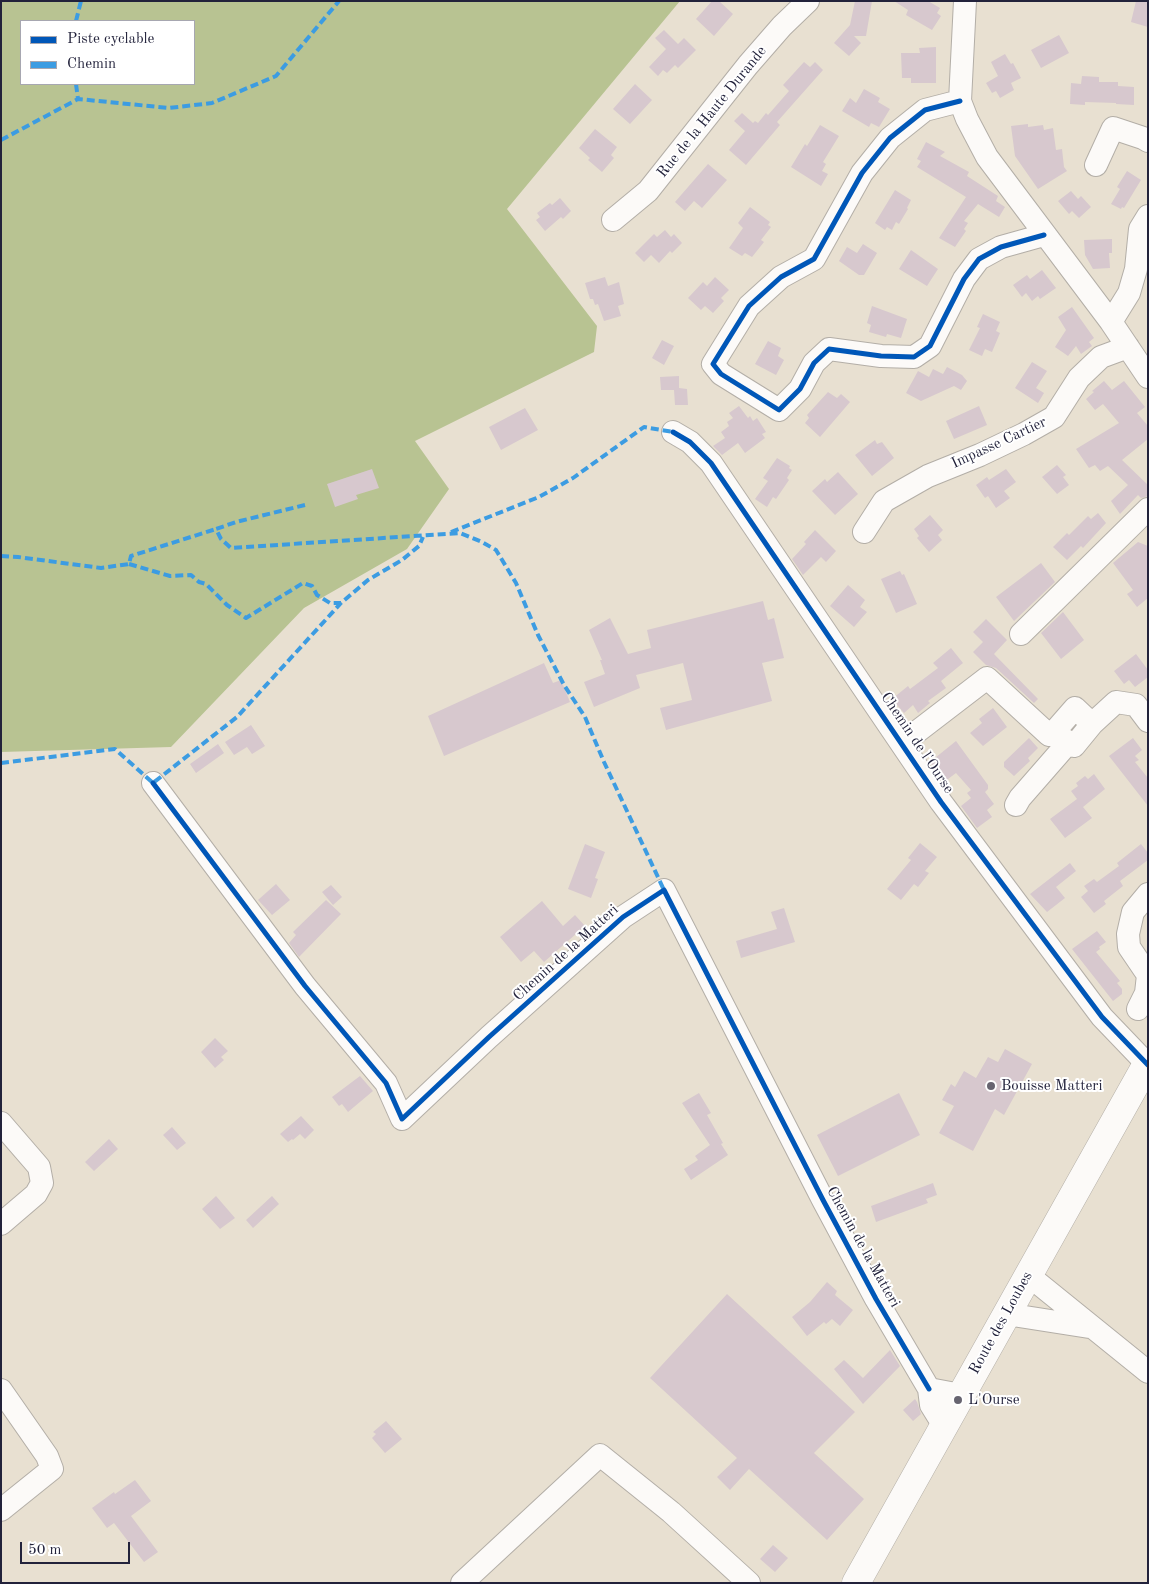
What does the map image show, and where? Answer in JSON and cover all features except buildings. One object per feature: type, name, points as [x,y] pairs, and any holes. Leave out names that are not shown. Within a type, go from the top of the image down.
[{"type":"main road","name":"Route des Loubes","points":[[856,1583],[1147,1064]]},
{"type":"street","name":"Rue de la Haute Durande","points":[[614,220],[648,191],[748,65],[782,26],[808,1]]},
{"type":"street","points":[[965,1],[960,101],[967,119],[988,157],[1044,235],[1111,322],[1148,377]]},
{"type":"street","points":[[960,101],[925,110],[890,138],[862,173],[814,260],[780,276],[749,306],[713,364],[722,374],[779,410],[800,389],[814,363],[829,349],[881,356],[914,357],[930,346],[964,279],[979,259],[1001,247],[1044,235]]},
{"type":"street","points":[[1096,165],[1113,128],[1148,141]]},
{"type":"street","points":[[1111,322],[1129,293],[1136,269],[1140,229],[1148,216]]},
{"type":"street","name":"Impasse Cartier","points":[[864,532],[884,501],[928,476],[980,455],[1054,417],[1080,378],[1101,357],[1128,347]]},
{"type":"street","name":"Chemin de l'Ourse","points":[[673,432],[690,442],[711,463],[941,802],[1102,1017],[1147,1064]]},
{"type":"street","points":[[1021,634],[1148,509]]},
{"type":"street","points":[[914,734],[987,678],[1049,736],[1061,737],[1074,746],[1092,724],[1116,702],[1136,706],[1148,721]]},
{"type":"street","points":[[1016,805],[1061,737]]},
{"type":"street","name":"Chemin de la Matteri","points":[[153,784],[305,986],[386,1083],[402,1119],[489,1037],[623,917],[664,890],[823,1200],[876,1299],[929,1389],[931,1405],[944,1426]]},
{"type":"street","points":[[1138,1010],[1146,993],[1148,975],[1129,947],[1128,934],[1133,912],[1148,894]]},
{"type":"street","points":[[1,1123],[39,1167],[42,1182],[36,1194],[1,1224]]},
{"type":"street","points":[[1028,1275],[1148,1372]]},
{"type":"street","points":[[1006,1314],[1091,1327]]},
{"type":"street","points":[[929,1389],[961,1395]]},
{"type":"street","points":[[1,1390],[47,1456],[52,1469],[1,1510]]},
{"type":"street","points":[[462,1583],[600,1455],[671,1512],[749,1583]]},
{"type":"green space","points":[[1,1],[680,1],[507,209],[597,326],[594,352],[415,441],[449,489],[407,549],[304,608],[171,747],[1,752]]},
{"type":"marked path","points":[[76,20],[81,1]]},
{"type":"marked path","points":[[1,140],[78,99],[169,108],[212,103],[276,76],[339,1]]},
{"type":"marked path","points":[[76,85],[78,99]]},
{"type":"marked path","points":[[451,532],[539,497],[573,478],[644,427],[673,432]]},
{"type":"marked path","points":[[305,505],[236,522],[216,529],[221,539],[231,548],[460,533],[496,550],[516,583],[538,635],[564,685],[585,717],[664,890]]},
{"type":"marked path","points":[[1,556],[101,568],[129,564],[131,556],[216,529]]},
{"type":"marked path","points":[[129,564],[170,576],[191,575],[199,582],[206,584],[227,605],[246,618],[303,583],[312,586],[317,595],[330,603],[341,603],[368,580],[402,560],[419,546],[423,537]]},
{"type":"marked path","points":[[1,763],[115,749],[153,783],[237,717],[341,603]]},
{"type":"cycle path","points":[[960,101],[925,110],[890,138],[862,173],[814,259],[781,277],[749,306],[713,364],[721,374],[779,410],[800,389],[814,363],[829,349],[881,356],[914,357],[930,346],[964,279],[979,259],[1001,247],[1044,235]]},
{"type":"cycle path","points":[[673,432],[690,442],[711,463],[941,802],[1102,1017],[1148,1065]]},
{"type":"cycle path","points":[[153,783],[305,986],[386,1083],[402,1119],[489,1037],[623,917],[664,890],[823,1200],[876,1299],[929,1389]]},
{"type":"place","name":"Bouisse Matteri","points":[[991,1086]]},
{"type":"place","name":"L'Ourse","points":[[958,1400]]}]
